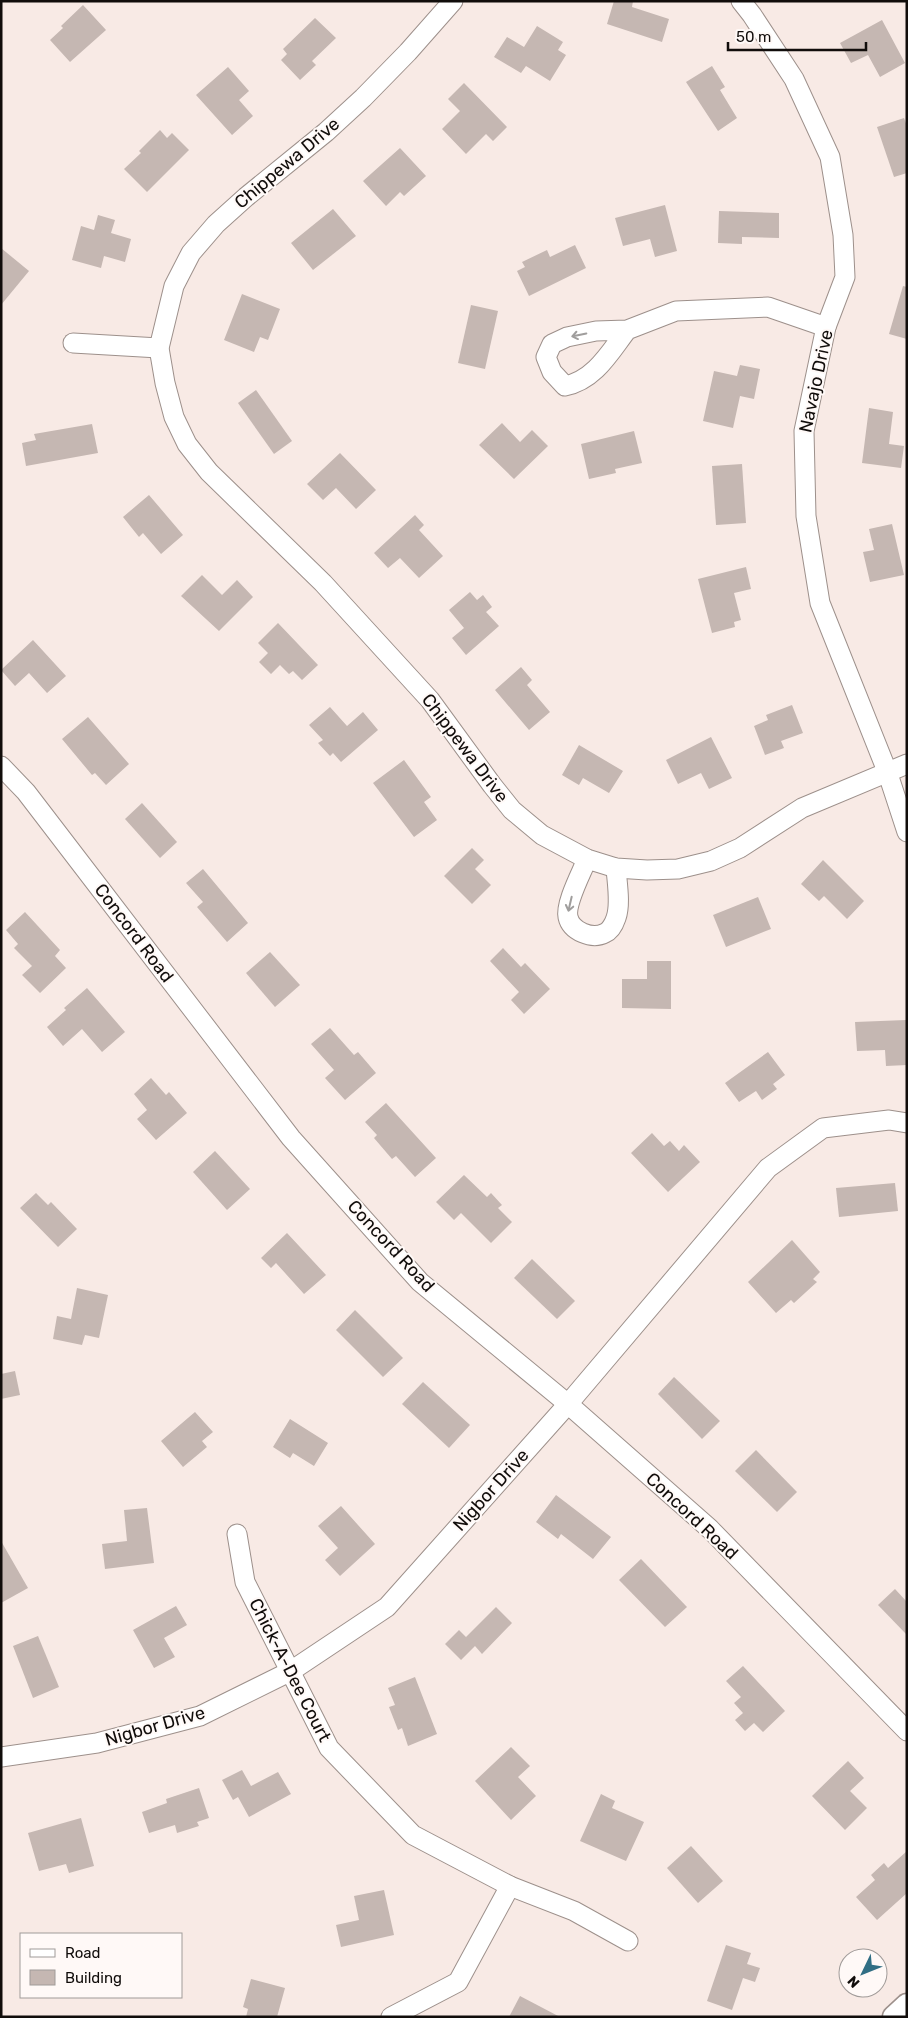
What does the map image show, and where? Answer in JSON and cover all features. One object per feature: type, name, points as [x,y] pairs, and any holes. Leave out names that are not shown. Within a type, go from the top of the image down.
[{"type":"street","name":"Chippewa Drive","points":[[453,1],[408,52],[363,98],[326,132],[216,224],[191,253],[174,286],[159,348],[165,383],[174,417],[187,444],[209,472],[323,583],[430,700],[512,810],[542,835],[587,859],[616,868],[647,870],[678,869],[711,861],[740,848],[802,808],[907,764]]},
{"type":"street","name":"Navajo Drive","points":[[741,1],[794,79],[830,157],[843,235],[846,277],[826,327],[804,432],[806,516],[820,603],[888,771],[907,832]]},
{"type":"street","points":[[627,330],[676,312],[768,307],[826,327]]},
{"type":"street","points":[[73,343],[159,348]]},
{"type":"street","name":"Concord Road","points":[[1,766],[26,792],[291,1138],[420,1282],[568,1404],[710,1529],[907,1731]]},
{"type":"street","points":[[587,859],[568,905],[568,917],[574,928],[586,935],[604,934],[612,927],[617,916],[616,868]]},
{"type":"street","name":"Nigbor Drive","points":[[1,1757],[96,1743],[200,1716],[291,1671],[387,1608],[568,1404],[768,1168],[823,1128],[889,1120],[907,1123]]},
{"type":"street","name":"Chick-A-Dee Court","points":[[237,1534],[245,1582],[329,1748],[413,1835],[510,1886],[574,1911],[628,1941]]},
{"type":"street","points":[[391,2017],[458,1982],[510,1886]]},
{"type":"street","points":[[894,2017],[907,2005]]},
{"type":"building","points":[[614,1],[633,1],[632,7],[669,19],[662,42],[607,24]]},
{"type":"building","points":[[83,5],[106,30],[70,62],[50,40],[63,28],[61,26]]},
{"type":"building","points":[[315,18],[336,38],[312,61],[316,65],[300,80],[281,60],[287,54],[283,49]]},
{"type":"building","points":[[882,20],[905,63],[880,77],[868,55],[851,63],[840,43]]},
{"type":"building","points":[[537,26],[563,42],[558,50],[566,55],[550,81],[526,66],[521,73],[494,57],[507,37],[524,47]]},
{"type":"building","points":[[712,66],[725,87],[720,90],[737,118],[718,131],[686,82]]},
{"type":"building","points":[[228,67],[249,91],[239,100],[253,116],[232,135],[196,95]]},
{"type":"building","points":[[464,83],[507,127],[493,141],[486,134],[466,154],[442,129],[460,111],[448,99]]},
{"type":"building","points":[[904,118],[907,126],[907,173],[894,177],[877,127]]},
{"type":"building","points":[[160,130],[167,138],[172,133],[189,150],[147,192],[124,169],[141,153],[139,151]]},
{"type":"building","points":[[400,148],[426,176],[404,196],[400,192],[386,206],[363,181]]},
{"type":"building","points":[[665,205],[677,251],[655,257],[650,239],[623,246],[615,218]]},
{"type":"building","points":[[333,209],[356,236],[313,270],[291,243]]},
{"type":"building","points":[[719,211],[779,213],[779,238],[742,237],[742,244],[718,243]]},
{"type":"building","points":[[98,215],[115,220],[111,233],[131,239],[125,262],[104,256],[101,268],[72,260],[81,226],[94,230]]},
{"type":"building","points":[[575,245],[586,268],[529,296],[517,271],[525,267],[522,262],[547,250],[550,257]]},
{"type":"building","points":[[1,248],[29,271],[1,305]]},
{"type":"building","points":[[903,286],[907,287],[907,339],[889,334]]},
{"type":"building","points":[[242,294],[280,309],[268,340],[260,337],[254,352],[224,340]]},
{"type":"building","points":[[471,305],[498,311],[485,369],[458,363]]},
{"type":"building","points":[[740,365],[760,369],[754,399],[740,396],[733,428],[703,421],[714,371],[737,376]]},
{"type":"building","points":[[256,390],[292,441],[274,454],[238,403]]},
{"type":"building","points":[[869,408],[893,412],[889,444],[904,446],[901,468],[862,463]]},
{"type":"building","points":[[502,423],[520,442],[532,430],[548,446],[514,479],[479,445]]},
{"type":"building","points":[[92,424],[98,453],[26,466],[22,443],[36,440],[34,434]]},
{"type":"building","points":[[634,431],[642,463],[615,469],[616,473],[589,479],[581,444]]},
{"type":"building","points":[[340,453],[376,490],[356,509],[336,488],[323,500],[307,484]]},
{"type":"building","points":[[742,464],[746,523],[716,525],[712,466]]},
{"type":"building","points":[[149,495],[183,535],[161,554],[143,533],[139,537],[123,517]]},
{"type":"building","points":[[415,515],[424,525],[419,530],[443,556],[419,578],[400,558],[388,568],[374,553]]},
{"type":"building","points":[[892,524],[904,575],[870,582],[863,552],[874,550],[869,529]]},
{"type":"building","points":[[746,567],[751,589],[734,593],[741,620],[734,622],[735,627],[712,633],[698,579]]},
{"type":"building","points":[[202,575],[222,595],[237,580],[253,597],[219,631],[181,596]]},
{"type":"building","points":[[470,592],[477,600],[483,595],[492,607],[486,612],[499,626],[466,655],[452,638],[464,628],[449,610]]},
{"type":"building","points":[[278,623],[318,665],[302,680],[293,671],[289,674],[280,665],[271,674],[259,662],[268,653],[258,643]]},
{"type":"building","points":[[33,640],[66,676],[47,693],[29,673],[15,686],[1,670]]},
{"type":"building","points":[[521,667],[532,680],[527,685],[550,712],[529,730],[495,690]]},
{"type":"building","points":[[792,705],[803,733],[781,741],[784,748],[765,755],[754,726],[768,720],[766,715]]},
{"type":"building","points":[[330,707],[347,726],[363,712],[378,730],[341,762],[333,753],[330,756],[318,743],[323,740],[309,725]]},
{"type":"building","points":[[88,717],[129,764],[106,785],[95,773],[92,775],[62,739]]},
{"type":"building","points":[[711,737],[732,778],[709,789],[701,773],[678,784],[666,760]]},
{"type":"building","points":[[579,745],[623,771],[609,793],[583,778],[579,785],[562,775]]},
{"type":"building","points":[[404,760],[431,797],[424,802],[437,820],[414,837],[373,783]]},
{"type":"building","points":[[142,803],[177,842],[160,858],[125,819]]},
{"type":"building","points":[[472,848],[484,860],[475,869],[491,885],[472,904],[444,876]]},
{"type":"building","points":[[823,860],[864,901],[847,919],[824,896],[819,901],[801,884]]},
{"type":"building","points":[[203,869],[248,923],[227,942],[197,907],[203,902],[186,883]]},
{"type":"building","points":[[758,897],[771,929],[726,947],[713,915]]},
{"type":"building","points":[[25,912],[60,950],[55,956],[66,968],[40,993],[22,975],[32,966],[14,948],[18,944],[6,930]]},
{"type":"building","points":[[503,948],[521,967],[525,963],[550,989],[524,1014],[511,1000],[519,992],[490,961]]},
{"type":"building","points":[[270,952],[300,985],[275,1007],[246,973]]},
{"type":"building","points":[[647,961],[671,961],[671,1009],[622,1008],[622,979],[647,979]]},
{"type":"building","points":[[87,988],[125,1032],[102,1052],[82,1029],[63,1046],[47,1027],[66,1010],[64,1008]]},
{"type":"building","points":[[906,1020],[907,1065],[886,1066],[885,1050],[857,1051],[855,1022]]},
{"type":"building","points":[[330,1028],[354,1055],[358,1052],[376,1073],[345,1100],[325,1078],[334,1070],[311,1044]]},
{"type":"building","points":[[768,1052],[785,1075],[773,1084],[777,1089],[762,1100],[756,1091],[739,1102],[725,1083]]},
{"type":"building","points":[[151,1078],[166,1095],[169,1092],[187,1113],[156,1140],[137,1119],[147,1110],[134,1094]]},
{"type":"building","points":[[386,1103],[436,1158],[415,1177],[396,1156],[392,1159],[374,1138],[377,1135],[365,1122]]},
{"type":"building","points":[[652,1133],[664,1146],[670,1141],[679,1151],[684,1145],[700,1162],[668,1192],[631,1153]]},
{"type":"building","points":[[215,1151],[250,1189],[227,1210],[193,1172]]},
{"type":"building","points":[[464,1175],[487,1197],[491,1193],[502,1205],[498,1208],[512,1222],[491,1243],[461,1213],[454,1220],[436,1202]]},
{"type":"building","points":[[895,1183],[898,1211],[839,1217],[836,1188]]},
{"type":"building","points":[[36,1193],[48,1205],[51,1202],[77,1229],[58,1247],[20,1208]]},
{"type":"building","points":[[287,1233],[326,1275],[304,1294],[276,1263],[271,1268],[261,1258]]},
{"type":"building","points":[[792,1240],[820,1272],[813,1279],[817,1282],[794,1303],[791,1300],[776,1313],[748,1282]]},
{"type":"building","points":[[532,1259],[575,1301],[557,1319],[514,1278]]},
{"type":"building","points":[[77,1288],[108,1295],[99,1338],[85,1335],[82,1345],[53,1339],[57,1316],[71,1319]]},
{"type":"building","points":[[355,1310],[403,1358],[383,1377],[336,1330]]},
{"type":"building","points":[[15,1371],[20,1395],[1,1399],[1,1374]]},
{"type":"building","points":[[674,1377],[720,1421],[702,1439],[658,1394]]},
{"type":"building","points":[[423,1382],[470,1425],[449,1448],[402,1404]]},
{"type":"building","points":[[195,1412],[213,1432],[202,1441],[207,1447],[183,1467],[161,1441]]},
{"type":"building","points":[[290,1419],[328,1443],[314,1466],[293,1453],[290,1458],[273,1447]]},
{"type":"building","points":[[756,1450],[797,1492],[777,1512],[735,1471]]},
{"type":"building","points":[[556,1495],[611,1537],[593,1559],[561,1534],[558,1539],[536,1522]]},
{"type":"building","points":[[341,1506],[375,1544],[340,1576],[325,1560],[338,1548],[318,1526]]},
{"type":"building","points":[[147,1508],[154,1563],[105,1569],[102,1544],[127,1541],[124,1510]]},
{"type":"building","points":[[1,1541],[28,1588],[1,1603]]},
{"type":"building","points":[[641,1559],[687,1607],[665,1627],[619,1580]]},
{"type":"building","points":[[895,1589],[907,1602],[907,1635],[878,1605]]},
{"type":"building","points":[[176,1606],[187,1625],[164,1638],[175,1657],[154,1668],[133,1630]]},
{"type":"building","points":[[496,1607],[512,1623],[482,1654],[475,1646],[461,1660],[445,1644],[459,1630],[466,1637]]},
{"type":"building","points":[[38,1636],[59,1687],[33,1698],[13,1646]]},
{"type":"building","points":[[743,1666],[785,1711],[763,1732],[754,1723],[745,1731],[735,1720],[743,1713],[734,1703],[741,1697],[726,1681]]},
{"type":"building","points":[[415,1677],[437,1734],[408,1746],[402,1728],[398,1730],[389,1707],[395,1705],[388,1688]]},
{"type":"building","points":[[511,1747],[530,1766],[518,1777],[536,1796],[511,1820],[475,1781]]},
{"type":"building","points":[[848,1761],[864,1778],[850,1791],[867,1808],[845,1830],[812,1796]]},
{"type":"building","points":[[242,1770],[251,1786],[278,1772],[291,1794],[249,1817],[238,1797],[233,1800],[222,1780]]},
{"type":"building","points":[[199,1788],[209,1818],[197,1822],[199,1826],[177,1833],[175,1825],[149,1833],[142,1812],[167,1803],[166,1799]]},
{"type":"building","points":[[601,1794],[615,1801],[612,1808],[644,1822],[626,1861],[580,1841]]},
{"type":"building","points":[[81,1818],[94,1866],[69,1873],[66,1864],[39,1871],[28,1833]]},
{"type":"building","points":[[691,1846],[723,1881],[698,1903],[667,1868]]},
{"type":"building","points":[[907,1851],[907,1893],[877,1920],[856,1897],[875,1880],[871,1875],[884,1863],[888,1868]]},
{"type":"building","points":[[384,1890],[394,1935],[341,1947],[336,1925],[359,1920],[354,1896]]},
{"type":"building","points":[[726,1945],[751,1953],[747,1964],[760,1968],[755,1982],[743,1978],[732,2010],[707,2001]]},
{"type":"building","points":[[251,1979],[285,1988],[277,2017],[246,2017],[248,2009],[243,2007]]},
{"type":"building","points":[[520,1996],[560,2017],[509,2017]]}]
